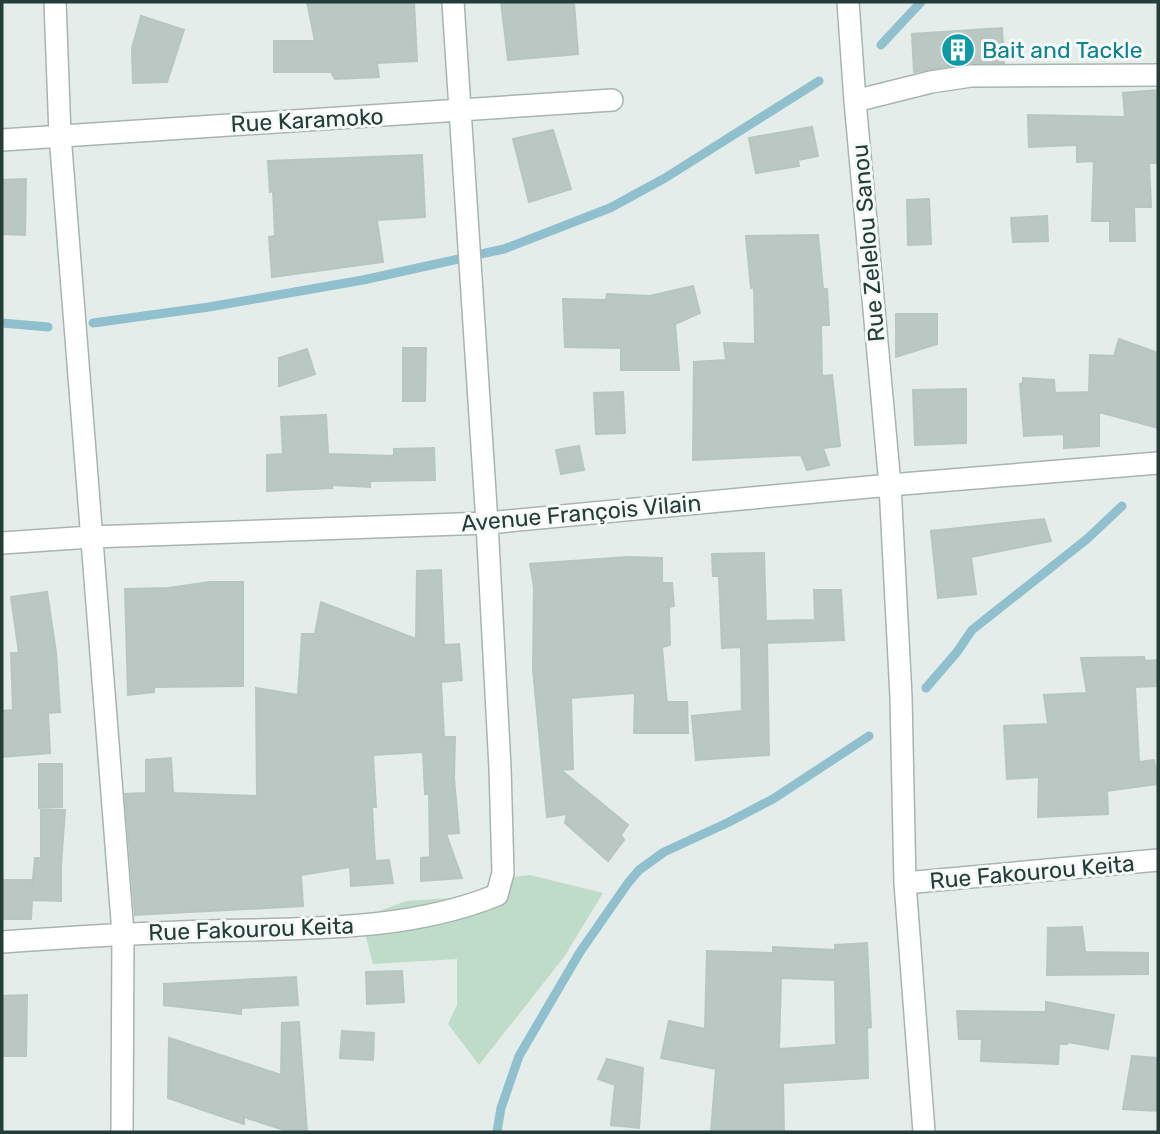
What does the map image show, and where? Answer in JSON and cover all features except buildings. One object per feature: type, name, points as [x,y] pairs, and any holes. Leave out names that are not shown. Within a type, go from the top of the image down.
[{"type":"street","points":[[55,2],[60,135],[123,933],[122,1132]]},
{"type":"street","points":[[453,2],[487,523]]},
{"type":"street","name":"Rue Zelelou Sanou","points":[[848,2],[890,485],[901,696],[905,883],[924,1132]]},
{"type":"street","points":[[855,101],[931,82],[971,76],[1158,75]]},
{"type":"street","name":"Rue Karamoko","points":[[2,140],[611,100]]},
{"type":"street","name":"Avenue François Vilain","points":[[2,543],[91,537],[487,523],[1158,463]]},
{"type":"street","name":"Rue Fakourou Keita","points":[[2,942],[123,933],[355,926],[473,904],[496,895],[503,873],[503,844],[487,523]]},
{"type":"street","name":"Rue Fakourou Keita","points":[[905,883],[1158,860]]},
{"type":"green space","points":[[530,875],[603,893],[564,957],[479,1065],[448,1024],[457,1005],[457,959],[373,964],[361,918],[406,901],[467,897],[498,879]]},
{"type":"waterway","points":[[881,45],[921,2]]},
{"type":"waterway","points":[[93,323],[209,307],[363,280],[504,249],[610,208],[665,178],[819,81]]},
{"type":"waterway","points":[[2,323],[48,327]]},
{"type":"waterway","points":[[926,688],[972,630],[1087,539],[1122,506]]},
{"type":"waterway","points":[[497,1132],[501,1108],[519,1056],[580,952],[639,870],[664,852],[773,799],[869,736]]},
{"type":"place","name":"Bait and Tackle","points":[[958,50]]}]
